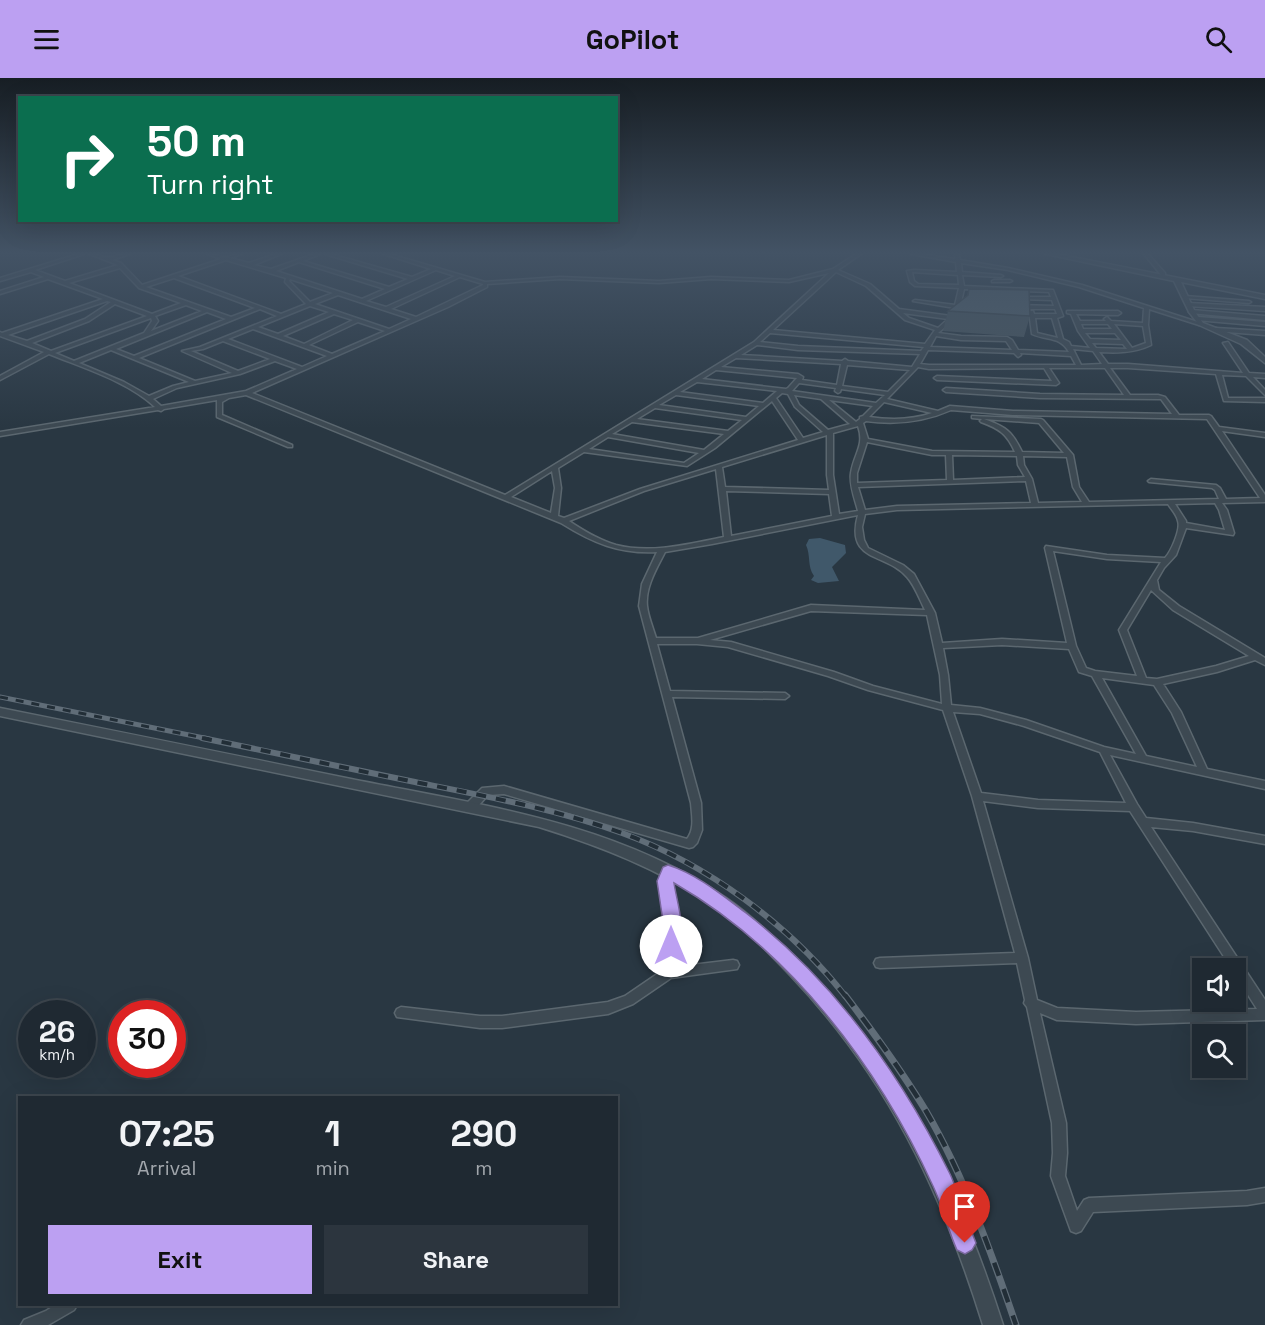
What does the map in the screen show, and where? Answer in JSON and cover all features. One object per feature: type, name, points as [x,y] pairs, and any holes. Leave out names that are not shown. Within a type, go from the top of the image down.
[{"type":"street","points":[[1,335],[69,312]]},
{"type":"street","points":[[28,343],[87,320],[99,312]]},
{"type":"street","points":[[142,312],[152,316]]},
{"type":"street","points":[[0,378],[50,352],[162,312]]},
{"type":"street","points":[[74,363],[203,312]]},
{"type":"street","points":[[210,312],[230,319]]},
{"type":"street","points":[[134,358],[248,312]]},
{"type":"street","points":[[271,312],[282,316]]},
{"type":"street","points":[[185,351],[223,339],[291,312]]},
{"type":"street","points":[[278,336],[335,312]]},
{"type":"street","points":[[336,312],[390,331]]},
{"type":"street","points":[[357,319],[359,312]]},
{"type":"street","points":[[396,312],[416,319]]},
{"type":"street","points":[[0,434],[247,393],[431,312]]},
{"type":"street","points":[[506,498],[756,342],[789,312]]},
{"type":"street","points":[[896,312],[936,332],[961,338],[1007,339],[1017,351],[1040,396]]},
{"type":"street","points":[[912,312],[952,318]]},
{"type":"street","points":[[859,422],[915,367],[936,332],[952,318],[955,312]]},
{"type":"street","points":[[1031,312],[1034,334],[1061,340],[1069,347],[1080,367]]},
{"type":"street","points":[[1032,316],[1060,317],[1059,312]]},
{"type":"street","points":[[1073,312],[1081,331],[1128,396]]},
{"type":"street","points":[[1078,312],[1118,313]]},
{"type":"street","points":[[1069,347],[1131,350],[1149,344],[1145,325],[1146,312]]},
{"type":"street","points":[[1167,312],[1200,321],[1265,324]]},
{"type":"street","points":[[1194,312],[1200,321],[1244,342],[1265,361]]},
{"type":"street","points":[[1222,312],[1265,318]]},
{"type":"street","points":[[1100,313],[1131,350]]},
{"type":"street","points":[[146,335],[154,321],[152,316]]},
{"type":"street","points":[[1054,317],[1061,340]]},
{"type":"street","points":[[305,345],[357,319]]},
{"type":"street","points":[[1077,323],[1109,322],[1145,325]]},
{"type":"street","points":[[253,327],[333,356]]},
{"type":"street","points":[[1216,330],[1265,333]]},
{"type":"street","points":[[768,331],[925,349]]},
{"type":"street","points":[[1081,331],[1116,331]]},
{"type":"street","points":[[1,335],[28,343],[131,387],[150,398],[161,409]]},
{"type":"street","points":[[223,339],[302,369]]},
{"type":"street","points":[[1088,340],[1124,342]]},
{"type":"street","points":[[756,342],[798,348],[1073,354]]},
{"type":"street","points":[[1244,342],[1226,343],[1246,374],[1265,393]]},
{"type":"street","points":[[169,344],[238,373]]},
{"type":"street","points":[[112,349],[193,382]]},
{"type":"street","points":[[948,350],[953,367]]},
{"type":"street","points":[[734,356],[915,367],[1108,366],[1265,376]]},
{"type":"street","points":[[150,398],[193,382],[238,373],[275,359]]},
{"type":"street","points":[[836,400],[845,361]]},
{"type":"street","points":[[938,378],[1033,384],[1056,383],[1045,366]]},
{"type":"street","points":[[929,367],[945,390],[950,408]]},
{"type":"street","points":[[584,450],[681,466],[687,465],[763,405],[790,390],[801,378],[715,368]]},
{"type":"street","points":[[1218,372],[1226,400],[1265,400]]},
{"type":"street","points":[[695,380],[877,405]]},
{"type":"street","points":[[798,381],[889,394]]},
{"type":"street","points":[[945,390],[1040,396],[1161,397],[1176,415]]},
{"type":"street","points":[[785,392],[797,406],[828,432],[830,475],[836,518]]},
{"type":"street","points":[[247,393],[564,521],[592,539],[621,548],[662,550],[862,512],[933,507],[1265,500]]},
{"type":"street","points":[[675,393],[763,405]]},
{"type":"street","points":[[238,394],[219,400],[219,416],[290,446]]},
{"type":"street","points":[[773,398],[801,440]]},
{"type":"street","points":[[823,398],[859,422],[865,440],[854,473],[854,485],[862,512],[858,527],[860,540],[865,549],[900,567],[911,576],[931,614],[944,675],[947,708],[976,796],[1022,958],[1030,1003],[1059,1123],[1058,1176],[1076,1226],[1089,1205],[1247,1198],[1265,1195]]},
{"type":"street","points":[[883,400],[941,413]]},
{"type":"street","points":[[653,406],[746,419]]},
{"type":"street","points":[[564,521],[642,490],[859,422],[898,422],[941,413],[950,408],[1013,413],[1176,415],[1213,418],[1217,429],[1265,500]]},
{"type":"street","points":[[965,409],[974,417],[1007,433],[1015,442],[1021,465],[1029,479],[1035,504]]},
{"type":"street","points":[[974,417],[1041,422],[1070,455],[1074,466],[1076,487],[1086,503]]},
{"type":"street","points":[[631,420],[728,433]]},
{"type":"street","points":[[1217,429],[1265,435]]},
{"type":"street","points":[[606,435],[704,452]]},
{"type":"street","points":[[865,440],[918,452],[1020,456],[1070,455]]},
{"type":"street","points":[[949,453],[950,482]]},
{"type":"street","points":[[719,466],[728,539]]},
{"type":"street","points":[[554,517],[558,488],[555,467]]},
{"type":"street","points":[[854,485],[1029,479]]},
{"type":"street","points":[[1152,481],[1214,486],[1218,489],[1230,533],[1182,525]]},
{"type":"street","points":[[721,489],[832,492]]},
{"type":"street","points":[[1143,680],[1123,630],[1172,555],[1182,525],[1169,501]]},
{"type":"street","points":[[1167,561],[1107,557],[1048,548],[1072,646],[1082,670],[1095,674],[1157,682],[1261,659]]},
{"type":"street","points":[[469,808],[485,791],[504,790],[689,844],[695,839],[699,825],[696,803],[644,606],[643,594],[662,550]]},
{"type":"street","points":[[1154,582],[1155,591],[1176,608],[1261,659]]},
{"type":"street","points":[[697,641],[811,608],[931,614]]},
{"type":"street","points":[[653,641],[728,644],[872,688],[947,708],[995,714],[1103,750],[1265,785]]},
{"type":"street","points":[[938,646],[1012,642],[1072,646]]},
{"type":"street","points":[[1095,674],[1144,760]]},
{"type":"street","points":[[1157,682],[1181,721],[1204,772]]},
{"type":"street","points":[[666,694],[785,696]]},
{"type":"street","points":[[0,712],[539,822],[604,842],[668,871],[711,896],[757,932],[814,987],[866,1052],[906,1114],[943,1183],[993,1325]]},
{"type":"street","points":[[1103,750],[1110,768],[1133,807],[1265,1012]]},
{"type":"street","points":[[976,796],[1038,804],[1133,807]]},
{"type":"street","points":[[1143,822],[1193,827],[1265,840]]},
{"type":"street","points":[[668,871],[665,881],[673,928],[669,973]]},
{"type":"street","points":[[879,963],[1022,958]]},
{"type":"street","points":[[401,1013],[480,1023],[608,1008],[629,1000],[669,973],[733,965]]},
{"type":"street","points":[[1030,1003],[1057,1014],[1136,1018],[1265,1012]]},
{"type":"street","points":[[29,1325],[67,1306]]},
{"type":"water","points":[[820,538],[845,545],[846,553],[832,567],[839,581],[818,583],[811,580],[814,576],[810,568],[806,545],[809,539]]},
{"type":"building","points":[[968,312],[1030,312],[1030,316]]},
{"type":"railway","points":[[0,697],[209,739]]},
{"type":"railway","points":[[202,738],[520,804],[597,824],[622,833],[685,862],[745,900],[799,945],[846,997]]},
{"type":"railway","points":[[845,995],[907,1081],[940,1136],[976,1216],[1016,1325]]},
{"type":"route","points":[[671,946],[673,928],[665,881],[668,871],[711,896],[757,932],[814,987],[866,1052],[906,1114],[943,1183],[965,1243]]}]
